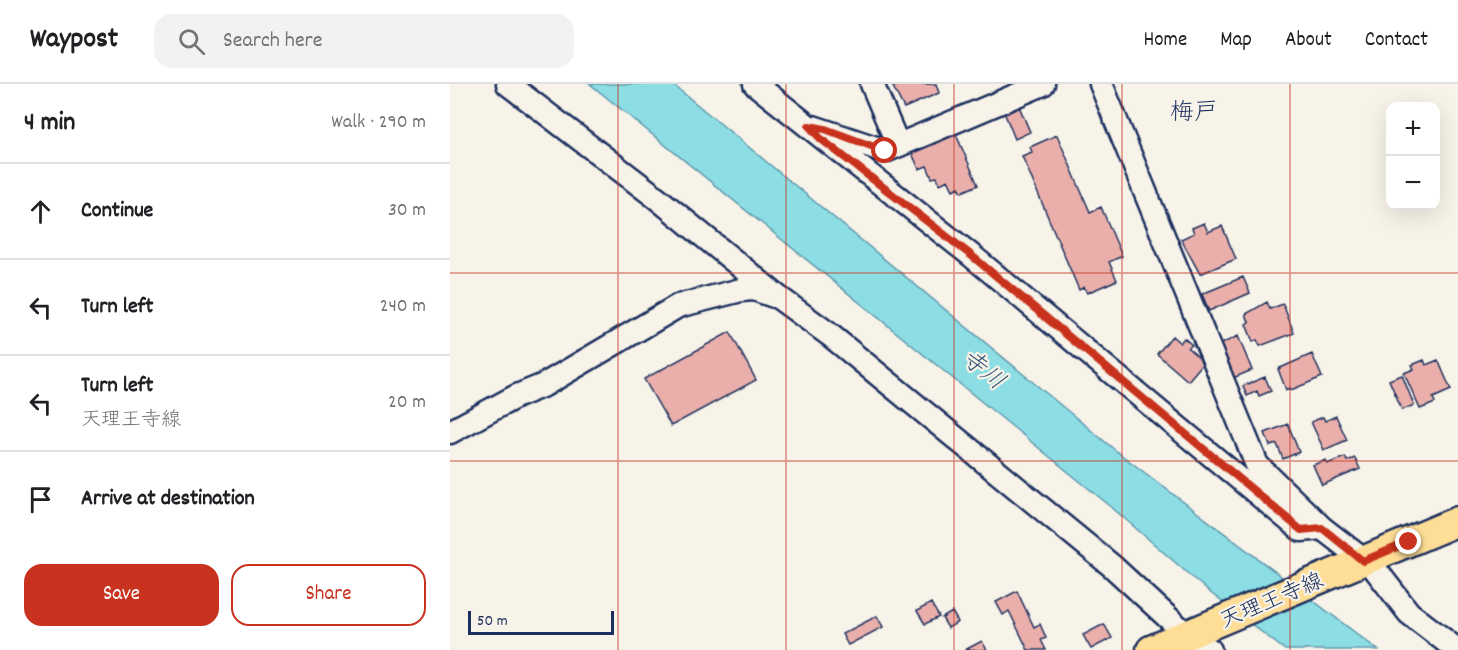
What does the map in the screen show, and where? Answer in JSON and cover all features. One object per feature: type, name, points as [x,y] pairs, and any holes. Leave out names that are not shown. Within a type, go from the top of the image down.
[{"type":"main road","name":"天理王寺線","points":[[1151,650],[1198,643],[1363,561],[1458,521]]},
{"type":"street","points":[[508,84],[657,198],[778,297],[830,335],[1103,558],[1198,643]]},
{"type":"street","points":[[755,84],[809,126],[821,139],[972,256],[1301,530],[1322,528]]},
{"type":"street","points":[[872,84],[898,145]]},
{"type":"street","points":[[809,126],[825,129],[885,151],[999,92],[1043,84]]},
{"type":"street","points":[[1101,84],[1257,465],[1322,528],[1375,569],[1409,613],[1457,650]]},
{"type":"street","points":[[450,432],[517,396],[544,385],[678,306],[741,290],[754,289],[778,297]]},
{"type":"water","name":"寺川","points":[[590,84],[672,84],[1115,450],[1378,650],[1285,650],[1208,591],[1109,505]]},
{"type":"building","points":[[901,84],[936,84],[939,93],[904,108],[893,87]]},
{"type":"building","points":[[1019,106],[1030,132],[1015,139],[1004,112]]},
{"type":"building","points":[[955,132],[978,185],[962,192],[959,187],[953,190],[948,180],[940,184],[937,177],[932,178],[927,166],[919,169],[911,151]]},
{"type":"building","points":[[1057,135],[1090,212],[1101,207],[1122,256],[1109,262],[1117,280],[1087,293],[1084,287],[1079,290],[1022,156],[1032,152],[1030,147]]},
{"type":"building","points":[[1204,223],[1208,232],[1222,226],[1236,259],[1200,274],[1181,239],[1194,233],[1192,228]]},
{"type":"building","points":[[1243,277],[1250,293],[1209,311],[1202,294]]},
{"type":"building","points":[[1267,302],[1270,309],[1283,304],[1294,333],[1260,346],[1257,340],[1253,342],[1246,324],[1249,322],[1246,314]]},
{"type":"building","points":[[730,332],[756,380],[671,426],[644,379]]},
{"type":"building","points":[[1172,336],[1180,343],[1184,338],[1192,345],[1188,348],[1204,362],[1188,381],[1157,354]]},
{"type":"building","points":[[1238,336],[1252,370],[1233,378],[1219,345]]},
{"type":"building","points":[[1312,354],[1322,377],[1286,390],[1278,369]]},
{"type":"building","points":[[1424,360],[1426,365],[1438,360],[1451,390],[1433,398],[1435,403],[1420,409],[1404,373],[1414,369],[1412,365]]},
{"type":"building","points":[[1402,375],[1414,405],[1402,410],[1389,380]]},
{"type":"building","points":[[1265,377],[1271,391],[1259,396],[1257,391],[1247,396],[1243,386]]},
{"type":"building","points":[[1336,416],[1347,440],[1324,450],[1311,422],[1323,417],[1325,421]]},
{"type":"building","points":[[1288,424],[1299,452],[1283,459],[1277,444],[1270,446],[1265,433]]},
{"type":"building","points":[[1345,457],[1347,461],[1355,458],[1360,469],[1322,485],[1313,465],[1326,460],[1327,464]]},
{"type":"building","points":[[1017,591],[1034,627],[1040,624],[1046,638],[1041,640],[1046,650],[1028,650],[1009,611],[1003,615],[996,602]]},
{"type":"building","points":[[931,603],[939,617],[925,624],[917,611]]},
{"type":"building","points":[[952,612],[958,622],[948,628],[942,618]]},
{"type":"building","points":[[877,616],[883,627],[848,645],[842,634]]},
{"type":"building","points":[[1104,624],[1112,638],[1091,649],[1083,635]]},
{"type":"building","points":[[982,641],[987,650],[965,650]]},
{"type":"district","name":"梅戸","points":[[1194,111]]},
{"type":"route","points":[[885,151],[825,129],[809,126],[821,139],[972,256],[1301,530],[1322,528],[1363,561],[1409,542]]}]
